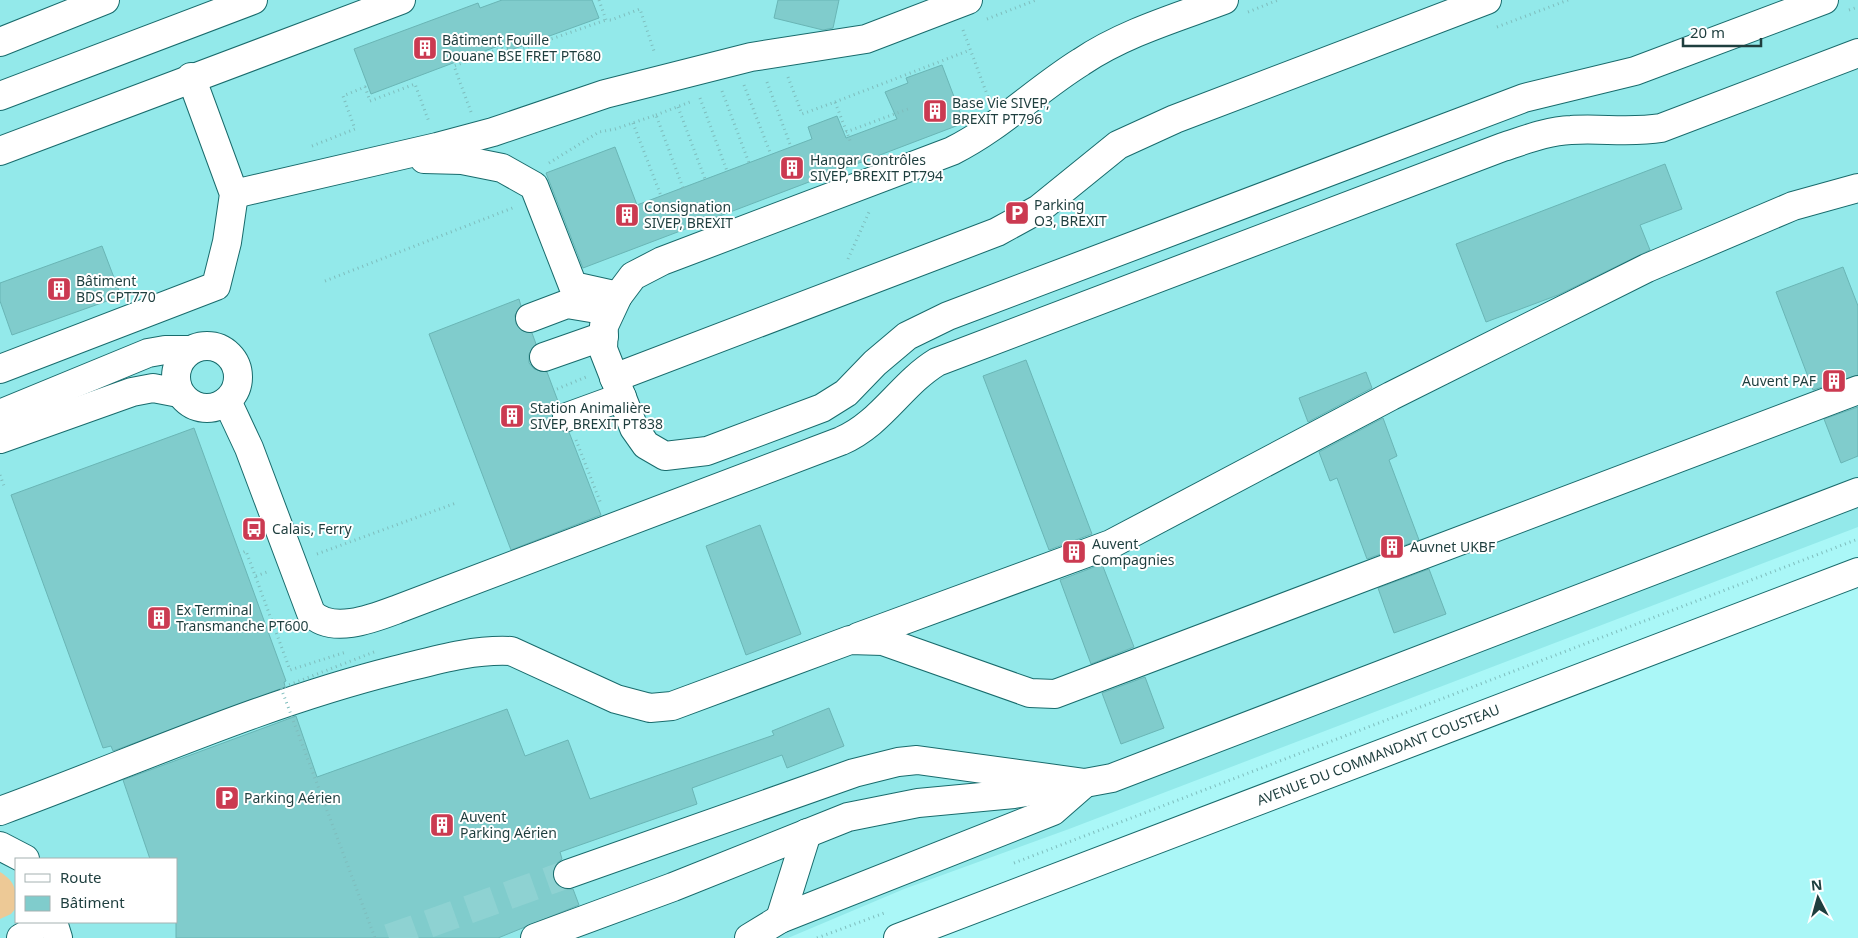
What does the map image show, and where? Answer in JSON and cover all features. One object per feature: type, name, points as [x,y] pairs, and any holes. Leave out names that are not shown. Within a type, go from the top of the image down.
[{"type":"street","points":[[0,42],[105,0]]},
{"type":"street","points":[[0,96],[253,0]]},
{"type":"street","points":[[0,151],[191,77],[401,0]]},
{"type":"street","points":[[1224,0],[1108,46],[1056,79],[999,124],[952,151],[662,261],[632,276],[610,314],[603,348],[634,428],[646,444],[665,456],[687,455],[707,451],[822,408],[846,393],[875,363],[907,336],[948,316],[1524,98],[1635,71],[1824,0]]},
{"type":"street","points":[[568,417],[618,387],[997,232],[1039,209],[1118,145],[1175,119],[1487,0]]},
{"type":"street","points":[[234,194],[493,132],[605,94],[733,62],[866,38],[973,15]]},
{"type":"street","points":[[227,401],[249,448],[307,606],[316,619],[333,623],[356,621],[380,615],[855,436],[874,421],[917,376],[937,362],[971,349],[1538,135],[1570,130],[1646,130],[1661,128],[1858,53]]},
{"type":"street","points":[[0,369],[216,286],[227,242],[234,194],[191,77]]},
{"type":"street","points":[[370,161],[410,158],[462,160],[502,168],[534,186],[573,286],[610,314]]},
{"type":"street","points":[[0,811],[301,696],[443,658],[495,650],[511,651],[616,699],[650,708],[672,706],[1111,544],[1391,396],[1647,268],[1793,206],[1858,188]]},
{"type":"street","points":[[530,318],[567,304],[610,314]]},
{"type":"street","points":[[544,357],[610,314]]},
{"type":"street","points":[[0,414],[148,353],[165,350],[189,350],[209,345],[222,349],[232,358],[238,370],[238,384],[227,401],[215,408],[201,408],[188,402],[179,393],[175,380],[177,366],[189,350]]},
{"type":"street","points":[[0,439],[132,392],[152,388],[179,393]]},
{"type":"street","points":[[850,640],[883,641],[1030,692],[1055,694],[1858,390]]},
{"type":"street","points":[[535,938],[673,887],[848,817],[918,803],[1014,794],[1112,778],[1858,492]]},
{"type":"street","name":"AVENUE DU COMMANDANT COUSTEAU","points":[[898,938],[1858,572]]},
{"type":"street","points":[[568,874],[854,772],[898,762],[932,760],[1085,783]]},
{"type":"street","points":[[750,938],[780,919],[1053,811],[1085,783]]},
{"type":"street","points":[[780,919],[807,833]]},
{"type":"street","points":[[0,846],[23,858]]},
{"type":"street","points":[[21,938],[28,934],[38,923]]},
{"type":"street","points":[[53,923],[58,938]]},
{"type":"path","points":[[599,0],[606,20]]},
{"type":"path","points":[[986,91],[962,28],[973,15],[1036,0]]},
{"type":"path","points":[[473,118],[454,66],[502,48],[508,54],[640,9],[655,55]]},
{"type":"path","points":[[787,75],[802,114],[970,50]]},
{"type":"path","points":[[764,74],[791,147]]},
{"type":"path","points":[[736,85],[750,80]]},
{"type":"path","points":[[743,82],[771,155]]},
{"type":"path","points":[[311,147],[355,130],[343,96],[365,87],[370,101],[415,84],[430,125]]},
{"type":"path","points":[[714,93],[729,88]]},
{"type":"path","points":[[722,90],[749,163]]},
{"type":"path","points":[[548,163],[599,132],[633,123],[707,96]]},
{"type":"path","points":[[700,98],[727,171]]},
{"type":"path","points":[[835,102],[851,143]]},
{"type":"path","points":[[678,107],[705,179]]},
{"type":"path","points":[[846,132],[908,109]]},
{"type":"path","points":[[656,115],[683,188]]},
{"type":"path","points":[[633,123],[661,196]]},
{"type":"path","points":[[0,475],[4,486]]},
{"type":"path","points":[[256,576],[456,503]]},
{"type":"path","points":[[1009,865],[1858,539]]},
{"type":"path","points":[[240,554],[246,551],[290,670],[353,649]]},
{"type":"path","points":[[370,643],[374,652],[281,688],[375,938]]},
{"type":"path","points":[[817,938],[888,911]]},
{"type":"shaded area","points":[[0,0],[1858,0],[1858,527],[1069,829],[904,889],[788,938],[0,938]]},
{"type":"shaded area","points":[[0,872],[9,879],[14,887],[15,909],[11,914],[0,919]]},
{"type":"building","name":"Bâtiment Fouille Douane BSE FRET PT680","points":[[502,0],[592,0],[599,18],[508,51],[506,43],[371,94],[354,49],[478,3],[480,8]]},
{"type":"building","points":[[778,0],[839,0],[833,28],[823,30],[774,18]]},
{"type":"building","points":[[942,65],[964,123],[583,268],[546,173],[615,147],[637,205],[812,139],[808,127],[837,116],[846,138],[897,119],[885,92],[908,83],[906,78]]},
{"type":"building","points":[[1665,164],[1682,209],[1640,225],[1650,250],[1558,295],[1486,322],[1456,244]]},
{"type":"building","name":"Bâtiment BDS CPT770","points":[[102,246],[121,296],[12,335],[0,301],[0,283]]},
{"type":"building","name":"Auvent PAF","points":[[1843,267],[1858,306],[1858,375],[1813,390],[1776,292]]},
{"type":"building","name":"Station Animalière SIVEP, BREXIT PT838","points":[[519,299],[521,306],[515,315],[516,324],[521,330],[532,333],[536,344],[529,354],[529,363],[534,369],[547,372],[559,404],[552,414],[553,423],[557,429],[569,432],[601,515],[511,550],[429,334]]},
{"type":"building","points":[[1026,360],[1092,534],[1049,550],[983,376]]},
{"type":"building","points":[[1366,372],[1372,388],[1308,422],[1299,398]]},
{"type":"building","points":[[1858,407],[1858,456],[1841,463],[1824,419]]},
{"type":"building","points":[[1383,418],[1397,456],[1389,460],[1419,540],[1367,559],[1337,478],[1330,481],[1319,452]]},
{"type":"building","name":"Ex Terminal Transmanche PT600","points":[[194,428],[286,681],[284,682],[285,687],[113,751],[111,746],[103,748],[11,495]]},
{"type":"building","points":[[760,525],[801,634],[746,655],[706,546]]},
{"type":"building","points":[[1102,564],[1134,647],[1091,664],[1060,580]]},
{"type":"building","points":[[1429,569],[1446,614],[1394,633],[1378,588]]},
{"type":"building","points":[[1145,677],[1164,728],[1121,744],[1102,693]]},
{"type":"building","points":[[829,708],[844,746],[787,768],[782,755],[692,788],[697,804],[560,852],[562,859],[556,864],[553,871],[553,880],[558,886],[565,889],[573,889],[579,905],[498,938],[176,938],[176,923],[178,923],[178,858],[150,858],[123,780],[296,716],[317,777],[507,709],[525,756],[568,740],[590,799],[774,735],[772,731]]},
{"type":"tunnel","points":[[389,938],[568,874]]},
{"type":"place","name":"Bâtiment Fouille Douane BSE FRET PT680","points":[[425,48]]},
{"type":"place","name":"Base Vie SIVEP, BREXIT PT796","points":[[935,111]]},
{"type":"place","name":"Hangar Contrôles SIVEP, BREXIT PT794","points":[[792,168]]},
{"type":"place","name":"Parking O3, BREXIT","points":[[1017,213]]},
{"type":"place","name":"Consignation SIVEP, BREXIT","points":[[627,215]]},
{"type":"place","name":"Bâtiment BDS CPT770","points":[[59,289]]},
{"type":"place","name":"Auvent PAF","points":[[1834,381]]},
{"type":"place","name":"Station Animalière SIVEP, BREXIT PT838","points":[[512,416]]},
{"type":"place","name":"Calais, Ferry","points":[[254,529]]},
{"type":"place","name":"Auvnet UKBF","points":[[1392,547]]},
{"type":"place","name":"Auvent Compagnies","points":[[1074,552]]},
{"type":"place","name":"Ex Terminal Transmanche PT600","points":[[159,618]]},
{"type":"place","name":"Parking Aérien","points":[[227,798]]},
{"type":"place","name":"Auvent Parking Aérien","points":[[442,825]]}]
